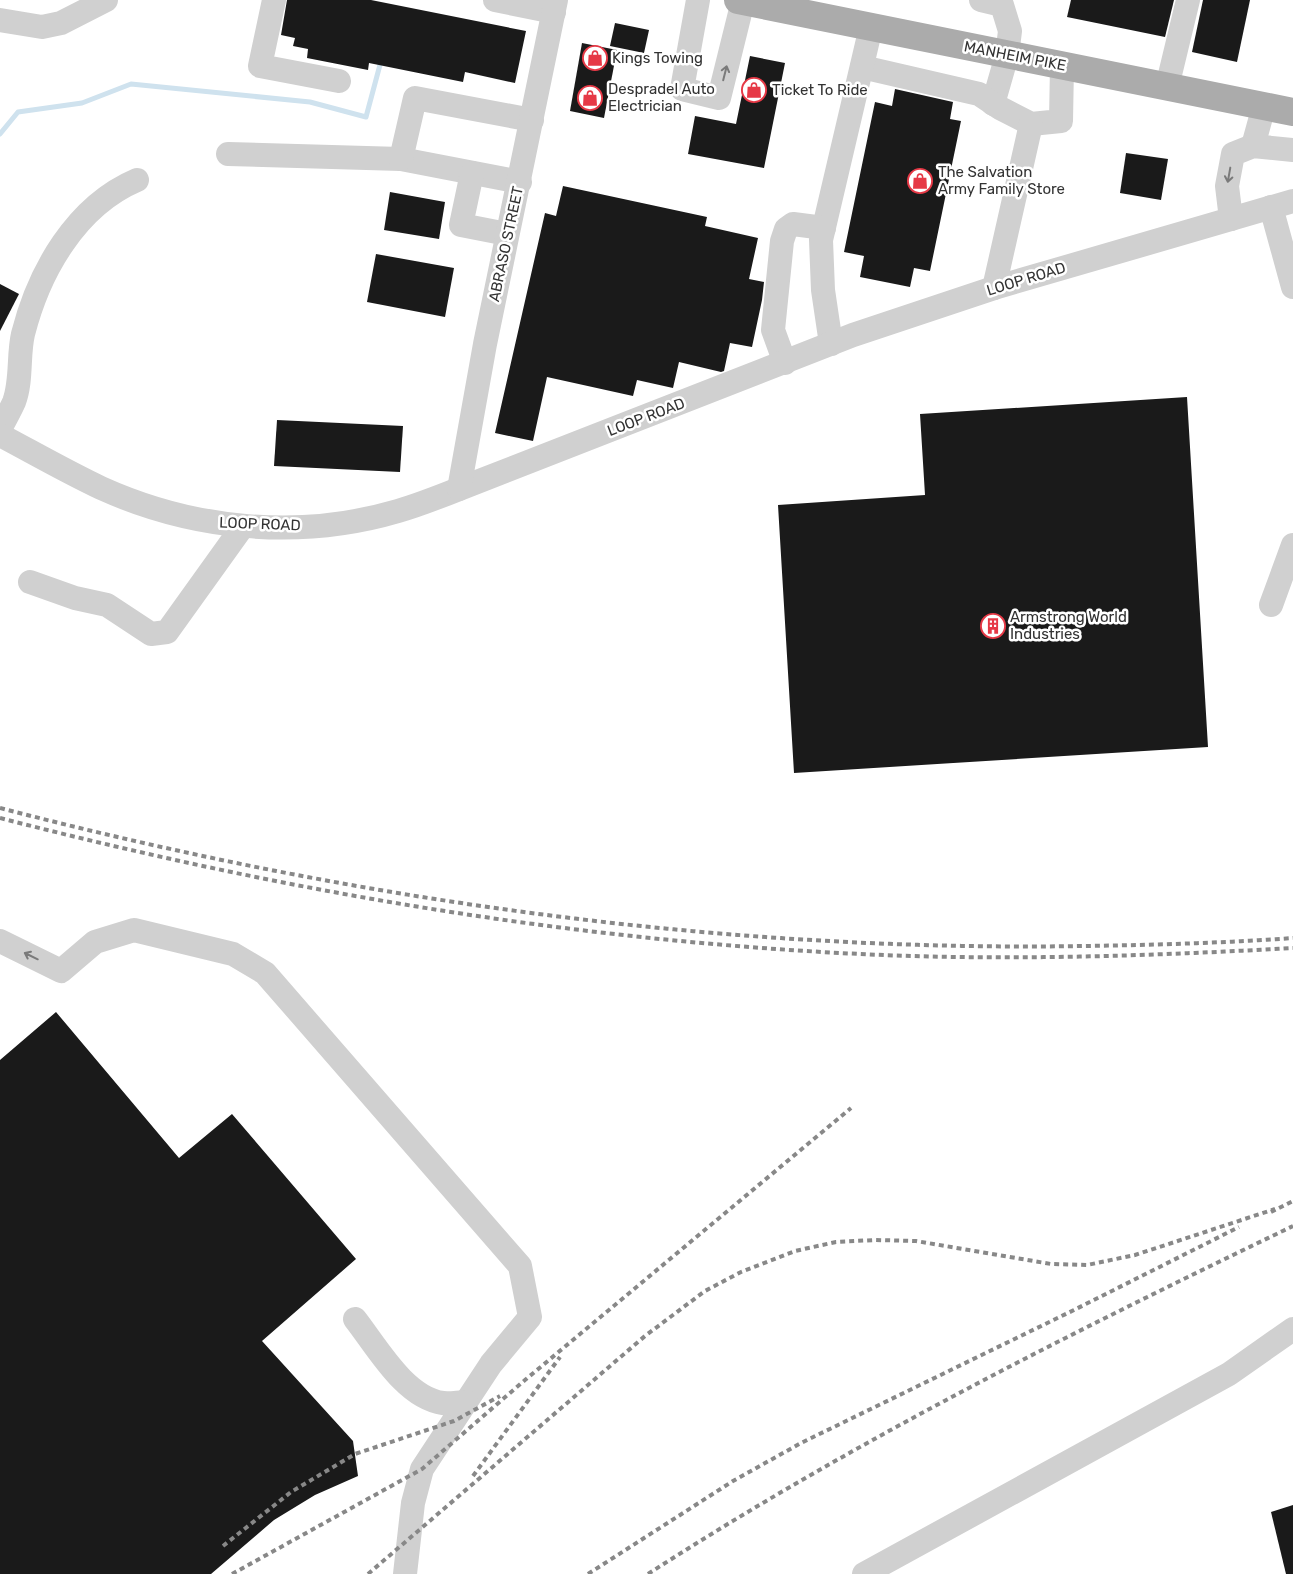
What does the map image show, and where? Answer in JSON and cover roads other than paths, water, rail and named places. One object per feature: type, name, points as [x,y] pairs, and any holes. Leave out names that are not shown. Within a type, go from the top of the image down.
[{"type":"main road","name":"MANHEIM PIKE","points":[[740,0],[817,8],[871,27],[1167,87],[1293,110]]},
{"type":"street","points":[[0,20],[42,27],[61,23],[106,0]]},
{"type":"street","points":[[274,0],[260,66],[339,81]]},
{"type":"street","points":[[698,0],[682,88],[719,98],[740,0]]},
{"type":"street","points":[[981,0],[1002,5],[1010,31],[1007,55],[994,104]]},
{"type":"street","points":[[1167,87],[1188,0]]},
{"type":"street","points":[[501,1],[555,6]]},
{"type":"street","name":"ABRASO STREET","points":[[459,489],[508,234],[555,6]]},
{"type":"street","points":[[831,344],[823,290],[821,240],[871,27]]},
{"type":"street","points":[[862,66],[979,94],[1031,124],[1061,121],[1062,66]]},
{"type":"street","points":[[401,159],[415,98],[532,120]]},
{"type":"street","points":[[1253,146],[1264,106]]},
{"type":"street","points":[[994,288],[1031,124]]},
{"type":"street","points":[[1231,219],[1227,186],[1233,154],[1253,146],[1293,150]]},
{"type":"street","points":[[228,154],[401,159],[520,182]]},
{"type":"street","points":[[472,173],[460,225],[508,234]]},
{"type":"street","points":[[0,429],[14,401],[23,335],[32,302],[51,266],[72,229],[96,204],[117,188],[137,180]]},
{"type":"street","points":[[1282,204],[1293,287]]},
{"type":"street","name":"LOOP ROAD","points":[[0,435],[111,491],[174,514],[204,521],[243,526],[284,528],[334,525],[400,511],[831,344],[994,288],[1282,204]]},
{"type":"street","points":[[785,363],[773,330],[782,241],[786,229],[793,224],[824,228]]},
{"type":"street","points":[[30,582],[75,598],[107,605],[151,634],[167,632],[243,526]]},
{"type":"street","points":[[1271,605],[1293,544]]},
{"type":"street","points":[[0,942],[61,972],[95,942],[134,930],[233,954],[265,973],[520,1266],[530,1317],[491,1364],[422,1469],[413,1503],[405,1574]]},
{"type":"street","points":[[355,1319],[401,1380],[419,1395],[442,1403],[466,1402]]},
{"type":"street","points":[[864,1574],[1229,1374],[1293,1329]]},
{"type":"waterway","points":[[0,134],[18,112],[82,103],[131,84],[310,102],[366,117],[381,61]]},
{"type":"railway","points":[[0,808],[133,841],[267,869],[402,894],[537,914],[673,929],[809,940],[946,946],[1136,945],[1293,938]]},
{"type":"railway","points":[[0,818],[213,868],[319,889],[534,924],[642,937],[860,954],[969,957],[1131,955],[1293,948]]},
{"type":"railway","points":[[232,1574],[422,1469],[525,1380],[851,1108]]},
{"type":"railway","points":[[1271,1212],[1293,1201]]},
{"type":"railway","points":[[368,1574],[645,1336],[705,1291],[741,1272],[795,1251],[836,1242],[875,1240],[916,1241],[1051,1264],[1087,1265],[1135,1255],[1275,1209]]},
{"type":"railway","points":[[648,1574],[726,1525],[885,1433],[1128,1306],[1293,1226]]},
{"type":"railway","points":[[588,1574],[733,1481],[801,1443],[1239,1227]]},
{"type":"railway","points":[[473,1476],[560,1357]]},
{"type":"railway","points":[[223,1546],[291,1492],[355,1454],[454,1421],[500,1396]]},
{"type":"place","name":"Kings Towing","points":[[595,58]]},
{"type":"place","name":"Ticket To Ride","points":[[754,90]]},
{"type":"place","name":"Despradel Auto Electrician","points":[[590,98]]},
{"type":"place","name":"The Salvation Army Family Store","points":[[920,181]]},
{"type":"place","name":"Armstrong World Industries","points":[[993,626]]}]
